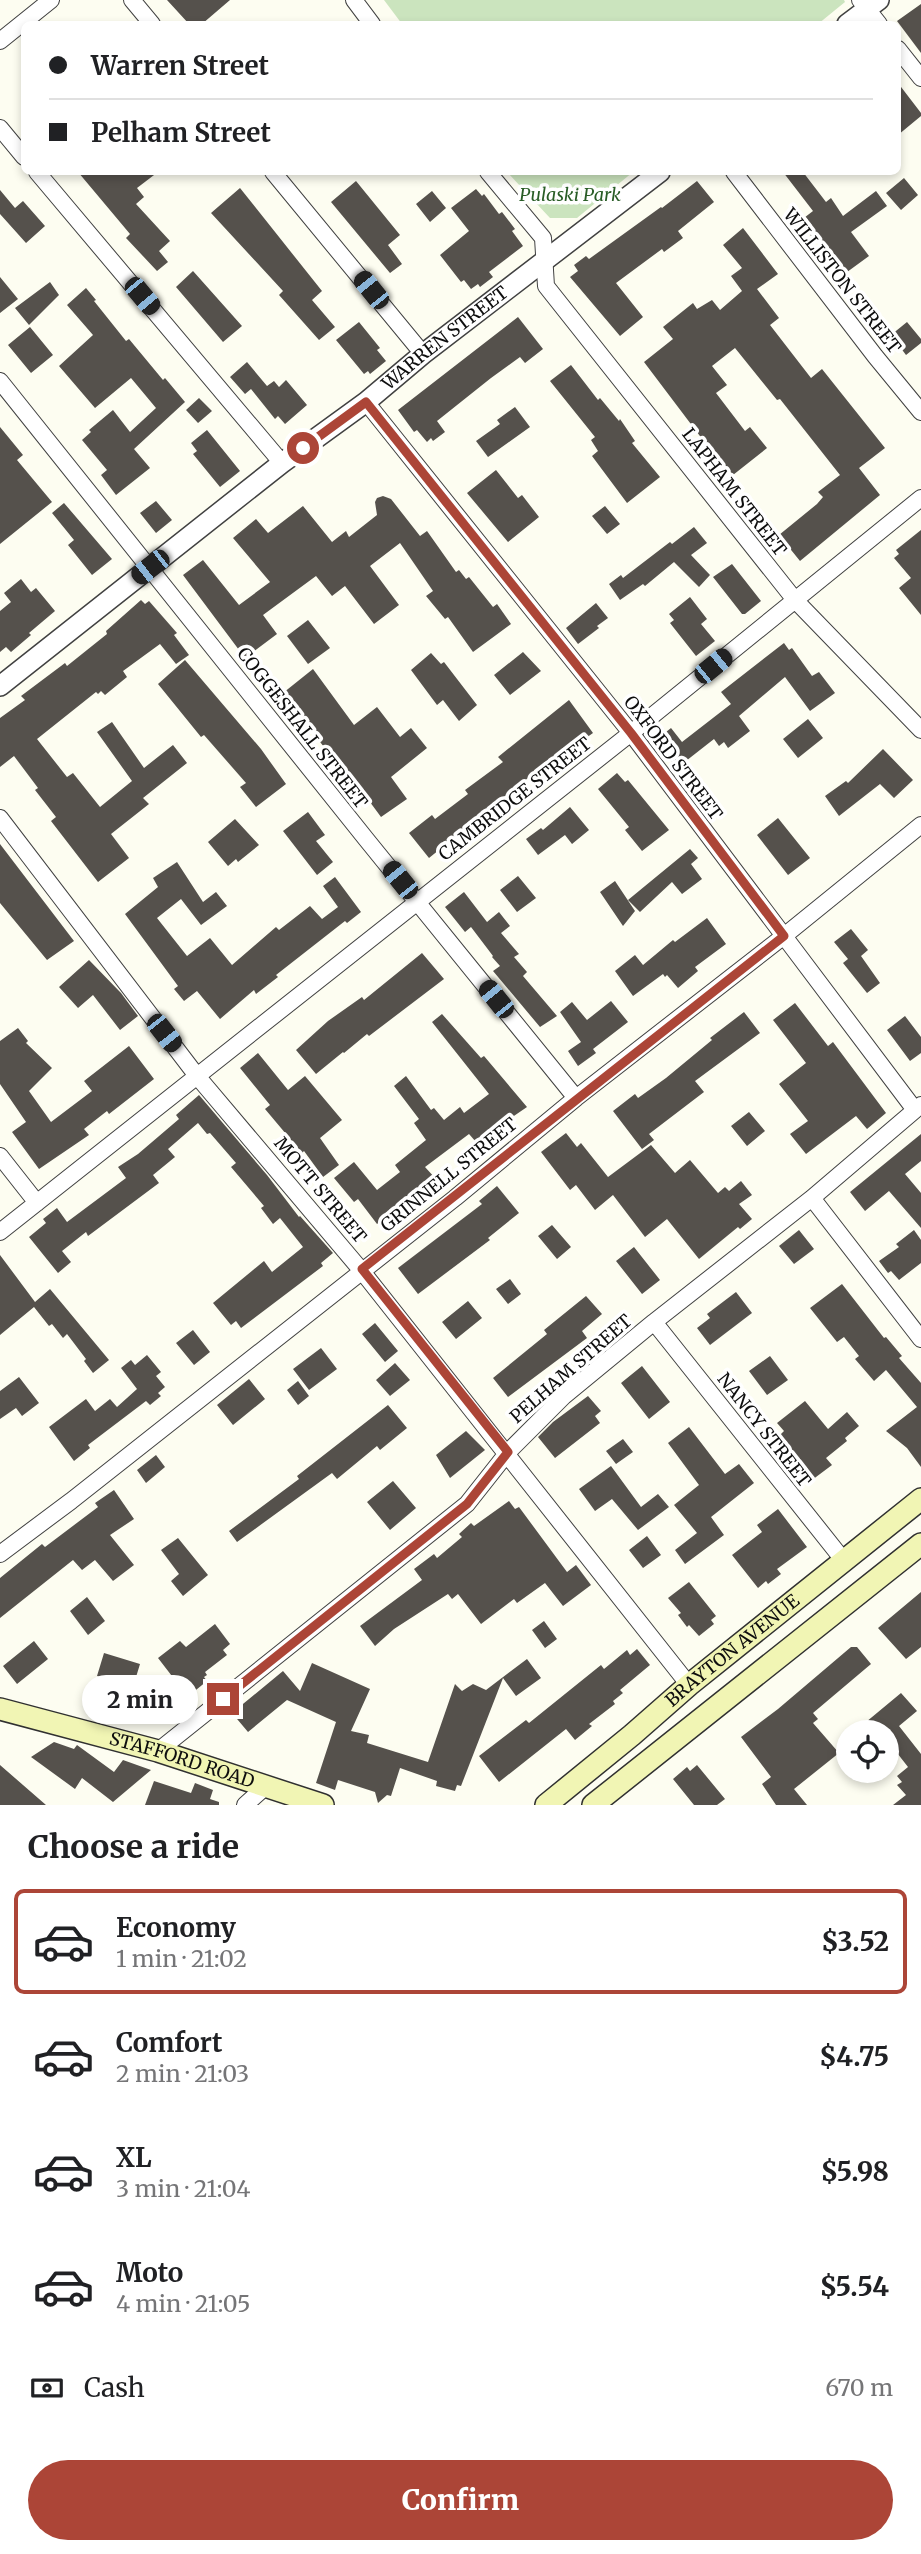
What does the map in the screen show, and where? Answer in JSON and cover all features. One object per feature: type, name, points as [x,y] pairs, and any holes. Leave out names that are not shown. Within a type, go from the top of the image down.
[{"type":"main road","name":"BRAYTON AVENUE","points":[[546,1805],[689,1685],[921,1499]]},
{"type":"main road","name":"BRAYTON AVENUE","points":[[593,1805],[921,1544]]},
{"type":"main road","name":"STAFFORD ROAD","points":[[0,1709],[158,1751],[323,1805]]},
{"type":"street","points":[[25,21],[51,0]]},
{"type":"street","points":[[132,0],[150,21]]},
{"type":"street","points":[[354,0],[370,21]]},
{"type":"street","points":[[852,21],[871,8]]},
{"type":"street","points":[[0,41],[21,24]]},
{"type":"street","points":[[901,53],[921,78]]},
{"type":"street","points":[[0,128],[21,153]]},
{"type":"street","points":[[40,175],[282,463]]},
{"type":"street","points":[[275,175],[423,355]]},
{"type":"street","name":"LAPHAM STREET","points":[[490,175],[543,238],[545,286],[794,600],[921,730]]},
{"type":"street","name":"WARREN STREET","points":[[0,686],[282,463],[366,402],[656,175]]},
{"type":"street","name":"WILLISTON STREET","points":[[736,175],[866,346],[921,412]]},
{"type":"street","name":"COGGESHALL STREET","points":[[0,380],[576,1098]]},
{"type":"street","name":"OXFORD STREET","points":[[366,402],[631,733],[918,1108]]},
{"type":"street","name":"CAMBRIDGE STREET","points":[[0,1231],[631,733],[921,499]]},
{"type":"street","name":"MOTT STREET","points":[[0,818],[197,1076],[362,1269],[689,1685]]},
{"type":"street","name":"GRINNELL STREET","points":[[0,1554],[71,1501],[454,1198],[921,825]]},
{"type":"street","name":"PELHAM STREET","points":[[158,1751],[467,1504],[508,1452],[564,1396],[812,1198],[918,1108]]},
{"type":"street","points":[[0,1156],[37,1203]]},
{"type":"street","points":[[812,1198],[921,1339]]},
{"type":"street","name":"NANCY STREET","points":[[654,1322],[844,1561]]},
{"type":"street","points":[[245,1805],[265,1787]]},
{"type":"green space","points":[[384,0],[845,2],[822,21],[400,21]]},
{"type":"green space","name":"Pulaski Park","points":[[510,175],[629,175],[577,218],[550,218]]},
{"type":"building","points":[[167,0],[230,0],[206,21],[186,21]]},
{"type":"building","points":[[921,4],[921,53],[901,26],[901,21],[897,21]]},
{"type":"building","points":[[901,87],[921,113],[921,116],[901,133]]},
{"type":"building","points":[[81,175],[154,175],[137,188],[144,197],[136,204],[170,241],[159,251],[168,262],[157,271],[126,238],[130,234]]},
{"type":"building","points":[[785,175],[805,175],[826,202],[831,198],[843,216],[876,191],[887,206],[851,232],[869,256],[843,275],[800,221],[813,211]]},
{"type":"building","points":[[904,178],[918,195],[901,210],[886,193]]},
{"type":"building","points":[[356,181],[400,235],[388,245],[402,264],[390,273],[331,202]]},
{"type":"building","points":[[697,181],[714,202],[678,231],[683,238],[664,252],[662,249],[616,283],[643,317],[620,336],[570,277],[578,271],[574,265],[586,256],[589,259]]},
{"type":"building","points":[[240,188],[322,291],[312,300],[335,327],[319,340],[279,295],[283,291],[211,213]]},
{"type":"building","points":[[476,189],[482,196],[484,194],[499,214],[502,212],[515,229],[512,231],[523,246],[489,272],[493,277],[480,287],[478,284],[471,289],[464,280],[461,282],[440,255],[469,231],[451,208]]},
{"type":"building","points":[[0,190],[15,208],[23,201],[45,226],[26,243],[0,214]]},
{"type":"building","points":[[432,191],[446,208],[430,222],[416,204]]},
{"type":"building","points":[[743,228],[778,274],[757,289],[779,318],[770,325],[811,378],[822,369],[885,448],[859,468],[880,495],[800,561],[779,535],[817,504],[823,497],[818,492],[840,475],[780,399],[777,400],[735,348],[712,366],[727,385],[716,393],[745,431],[750,427],[767,448],[733,475],[713,450],[712,452],[644,362],[673,339],[663,327],[693,303],[697,309],[712,300],[720,310],[742,291],[731,276],[742,268],[723,245]]},
{"type":"building","points":[[193,271],[242,326],[223,342],[176,287]]},
{"type":"building","points":[[0,277],[18,299],[0,313]]},
{"type":"building","points":[[50,282],[59,295],[29,325],[15,308]]},
{"type":"building","points":[[86,288],[126,341],[129,339],[185,402],[134,449],[150,468],[116,495],[101,475],[107,470],[82,440],[91,432],[89,430],[113,410],[130,432],[156,408],[131,378],[95,408],[59,366],[93,335],[67,305]]},
{"type":"building","points":[[518,317],[543,349],[525,363],[520,357],[437,421],[445,432],[433,441],[431,438],[427,442],[417,430],[414,432],[398,410]]},
{"type":"building","points":[[359,322],[380,348],[377,350],[386,361],[370,374],[368,371],[364,374],[336,340]]},
{"type":"building","points":[[907,322],[921,339],[921,343],[906,355],[891,335]]},
{"type":"building","points":[[30,327],[53,355],[31,373],[8,345]]},
{"type":"building","points":[[247,362],[267,386],[274,381],[279,387],[286,380],[307,405],[285,424],[278,416],[275,419],[251,389],[245,394],[230,377]]},
{"type":"building","points":[[571,365],[598,400],[600,398],[619,421],[620,419],[635,441],[632,443],[660,477],[627,503],[592,456],[598,451],[591,440],[595,437],[550,381]]},
{"type":"building","points":[[199,398],[212,411],[198,423],[186,410]]},
{"type":"building","points":[[515,407],[530,427],[488,457],[476,441],[500,424],[497,420]]},
{"type":"building","points":[[0,427],[23,455],[17,460],[52,502],[0,544]]},
{"type":"building","points":[[207,430],[240,471],[220,487],[193,454],[197,451],[191,443]]},
{"type":"building","points":[[496,470],[518,498],[522,495],[539,517],[508,542],[467,493]]},
{"type":"building","points":[[383,496],[391,499],[420,536],[427,531],[456,572],[459,570],[466,579],[469,577],[493,607],[497,604],[511,624],[473,652],[448,617],[445,619],[426,596],[433,591],[400,543],[370,566],[399,605],[374,624],[345,586],[332,596],[316,576],[263,615],[277,634],[245,658],[183,575],[203,560],[239,605],[270,582],[233,538],[256,519],[268,533],[303,506],[332,542],[346,531],[349,537],[377,515],[375,502]]},
{"type":"building","points":[[156,501],[172,520],[156,533],[140,513]]},
{"type":"building","points":[[64,503],[112,559],[92,575],[68,545],[74,540],[52,513]]},
{"type":"building","points":[[605,506],[620,524],[607,534],[592,516]]},
{"type":"building","points":[[694,527],[707,543],[691,555],[710,575],[699,587],[674,562],[645,586],[643,584],[620,600],[609,584],[621,575],[623,578]]},
{"type":"building","points":[[921,530],[921,615],[899,588],[911,578],[894,558],[899,554],[896,550]]},
{"type":"building","points":[[732,564],[761,601],[745,614],[742,614],[713,577]]},
{"type":"building","points":[[21,579],[31,592],[36,588],[55,611],[11,652],[6,647],[0,652],[0,611],[11,602],[4,593]]},
{"type":"building","points":[[690,597],[707,619],[701,624],[715,641],[696,656],[670,623],[674,620],[669,614]]},
{"type":"building","points":[[141,600],[145,604],[149,601],[177,633],[174,635],[189,655],[176,664],[160,644],[123,671],[127,677],[105,695],[101,691],[98,694],[96,692],[37,739],[67,777],[73,773],[100,807],[132,781],[97,732],[112,722],[144,768],[173,745],[187,763],[143,798],[149,804],[111,834],[129,858],[98,882],[51,821],[56,817],[14,756],[0,767],[0,718],[25,700],[21,696],[65,663],[67,666],[107,634],[106,631]]},
{"type":"building","points":[[596,603],[608,618],[578,644],[566,628]]},
{"type":"building","points":[[308,620],[330,648],[308,664],[287,636]]},
{"type":"building","points":[[784,643],[789,650],[792,648],[812,676],[819,672],[835,693],[810,711],[785,677],[739,716],[750,731],[728,748],[724,742],[719,746],[714,739],[677,768],[655,741],[671,728],[682,742],[731,704],[721,692]]},
{"type":"building","points":[[523,652],[541,671],[510,695],[494,675]]},
{"type":"building","points":[[431,653],[441,664],[444,662],[477,705],[459,721],[443,700],[437,705],[411,670]]},
{"type":"building","points":[[185,660],[261,749],[286,784],[256,807],[240,787],[246,783],[204,735],[201,737],[158,684]]},
{"type":"building","points":[[313,669],[354,725],[377,707],[400,737],[411,728],[427,748],[391,777],[407,799],[381,817],[283,693]]},
{"type":"building","points":[[569,700],[593,733],[576,745],[570,745],[495,804],[499,809],[467,833],[465,829],[429,858],[409,833],[432,815],[435,819],[468,794],[465,790],[503,762],[498,757]]},
{"type":"building","points":[[808,719],[823,738],[798,758],[783,739]]},
{"type":"building","points":[[883,749],[913,780],[894,798],[880,784],[839,816],[825,796],[846,781],[848,783]]},
{"type":"building","points":[[617,773],[625,782],[628,780],[669,830],[642,851],[625,830],[629,827],[598,789]]},
{"type":"building","points":[[570,807],[589,830],[572,844],[565,835],[538,855],[526,839],[541,828],[543,830]]},
{"type":"building","points":[[308,812],[325,835],[316,841],[333,862],[317,875],[283,831]]},
{"type":"building","points":[[778,818],[810,858],[788,875],[757,835]]},
{"type":"building","points":[[235,819],[259,845],[238,862],[236,859],[228,866],[208,842]]},
{"type":"building","points":[[0,844],[74,941],[47,960],[0,903]]},
{"type":"building","points":[[690,849],[698,858],[691,864],[702,879],[682,894],[672,882],[640,912],[628,900]]},
{"type":"building","points":[[177,862],[203,902],[216,892],[227,906],[201,925],[181,899],[157,918],[187,956],[210,938],[232,965],[276,927],[279,930],[310,906],[322,919],[338,907],[323,886],[335,877],[361,912],[347,923],[345,921],[256,994],[254,990],[220,1019],[197,991],[184,1001],[174,989],[178,986],[125,914],[158,887],[153,878]]},
{"type":"building","points":[[518,876],[536,898],[517,912],[500,890]]},
{"type":"building","points":[[615,881],[635,911],[623,926],[600,892]]},
{"type":"building","points":[[464,892],[487,922],[499,912],[510,926],[501,933],[519,954],[514,957],[527,972],[523,976],[557,1016],[540,1027],[493,971],[500,966],[471,927],[465,932],[445,907]]},
{"type":"building","points":[[707,918],[726,944],[695,967],[698,971],[678,988],[663,974],[633,996],[615,971],[635,955],[643,965],[673,940],[675,942]]},
{"type":"building","points":[[851,929],[868,950],[861,956],[880,983],[867,993],[843,963],[848,959],[834,942]]},
{"type":"building","points":[[422,953],[444,979],[316,1074],[296,1050],[328,1021],[362,997],[364,1000]]},
{"type":"building","points":[[89,960],[121,993],[138,1016],[120,1030],[93,995],[78,1008],[59,987]]},
{"type":"building","points":[[611,1001],[628,1022],[593,1049],[596,1053],[578,1066],[568,1051],[581,1042],[560,1012],[572,1002],[587,1020]]},
{"type":"building","points":[[795,1003],[828,1046],[833,1042],[886,1113],[867,1129],[856,1116],[806,1154],[790,1134],[808,1121],[779,1084],[806,1063],[773,1020]]},
{"type":"building","points":[[744,1012],[760,1033],[695,1081],[704,1092],[649,1134],[654,1140],[642,1149],[613,1111],[635,1094],[638,1098],[666,1078],[712,1040],[710,1038]]},
{"type":"building","points":[[442,1014],[481,1058],[484,1056],[527,1107],[476,1142],[469,1134],[425,1167],[436,1179],[434,1181],[437,1185],[425,1195],[418,1192],[377,1224],[358,1199],[354,1202],[334,1178],[354,1162],[377,1190],[400,1172],[395,1165],[426,1140],[414,1123],[419,1119],[394,1086],[406,1076],[431,1110],[434,1108],[444,1120],[460,1107],[464,1113],[489,1094],[432,1022]]},
{"type":"building","points":[[905,1016],[921,1037],[921,1053],[910,1061],[887,1030]]},
{"type":"building","points":[[18,1028],[28,1041],[26,1043],[52,1068],[29,1091],[51,1122],[92,1091],[84,1081],[129,1046],[154,1079],[109,1114],[107,1111],[84,1129],[89,1135],[39,1169],[12,1132],[26,1122],[0,1084],[0,1041]]},
{"type":"building","points":[[258,1053],[288,1090],[305,1076],[342,1120],[320,1138],[339,1165],[323,1177],[304,1151],[302,1153],[265,1109],[270,1105],[240,1068]]},
{"type":"building","points":[[199,1095],[299,1217],[333,1253],[321,1263],[323,1266],[241,1328],[236,1321],[231,1325],[213,1303],[264,1261],[272,1272],[303,1247],[280,1218],[273,1224],[261,1208],[264,1206],[231,1167],[236,1163],[198,1123],[168,1149],[175,1157],[153,1175],[159,1183],[88,1236],[86,1232],[62,1251],[71,1262],[58,1273],[29,1237],[46,1223],[43,1219],[57,1208],[67,1222],[126,1178],[118,1167],[138,1154],[179,1119],[176,1115]]},
{"type":"building","points":[[749,1112],[765,1131],[747,1146],[731,1126]]},
{"type":"building","points":[[566,1133],[577,1147],[581,1143],[608,1177],[651,1145],[675,1173],[690,1160],[718,1193],[725,1187],[729,1191],[741,1181],[752,1195],[739,1204],[752,1219],[699,1259],[667,1219],[645,1237],[613,1195],[595,1210],[576,1185],[570,1190],[541,1152]]},
{"type":"building","points":[[921,1134],[921,1161],[905,1174],[921,1193],[921,1228],[889,1191],[865,1211],[850,1192]]},
{"type":"building","points":[[497,1186],[519,1213],[488,1238],[490,1240],[418,1294],[398,1268],[482,1204],[479,1201]]},
{"type":"building","points":[[552,1225],[571,1247],[557,1259],[538,1236]]},
{"type":"building","points":[[799,1230],[814,1249],[794,1264],[779,1246]]},
{"type":"building","points":[[914,1230],[921,1240],[921,1263],[899,1280],[891,1271],[888,1273],[879,1261],[899,1247],[896,1244]]},
{"type":"building","points":[[634,1247],[660,1280],[642,1294],[616,1261]]},
{"type":"building","points":[[0,1255],[35,1302],[50,1289],[109,1360],[93,1373],[67,1334],[63,1338],[34,1307],[0,1335]]},
{"type":"building","points":[[510,1279],[521,1294],[508,1304],[496,1289]]},
{"type":"building","points":[[842,1284],[921,1383],[921,1467],[907,1448],[886,1431],[917,1407],[886,1370],[874,1381],[855,1359],[859,1356],[844,1337],[837,1342],[810,1308]]},
{"type":"building","points":[[736,1292],[752,1313],[710,1345],[697,1328],[710,1318],[707,1314]]},
{"type":"building","points":[[586,1296],[602,1314],[582,1331],[587,1338],[508,1397],[493,1378],[547,1334],[544,1330]]},
{"type":"building","points":[[468,1301],[482,1318],[456,1339],[442,1322]]},
{"type":"building","points":[[375,1323],[398,1351],[385,1362],[362,1334]]},
{"type":"building","points":[[193,1330],[210,1352],[194,1365],[176,1343]]},
{"type":"building","points":[[321,1348],[337,1369],[309,1390],[293,1369]]},
{"type":"building","points":[[147,1355],[161,1372],[156,1376],[165,1387],[158,1393],[161,1396],[150,1405],[146,1401],[88,1445],[90,1448],[74,1461],[49,1427],[86,1399],[95,1411],[110,1399],[117,1407],[137,1389],[121,1368],[131,1360],[135,1365]]},
{"type":"building","points":[[770,1356],[788,1380],[767,1395],[749,1371]]},
{"type":"building","points":[[395,1363],[410,1380],[390,1396],[376,1380]]},
{"type":"building","points":[[642,1366],[670,1402],[649,1419],[621,1383]]},
{"type":"building","points":[[19,1377],[39,1403],[22,1416],[16,1408],[0,1419],[0,1391]]},
{"type":"building","points":[[249,1379],[265,1399],[233,1425],[217,1405]]},
{"type":"building","points":[[298,1381],[309,1396],[298,1405],[287,1390]]},
{"type":"building","points":[[588,1396],[601,1411],[595,1416],[600,1423],[555,1458],[538,1437]]},
{"type":"building","points":[[805,1401],[828,1429],[847,1412],[859,1426],[845,1438],[847,1441],[826,1458],[832,1465],[808,1483],[789,1460],[796,1455],[780,1435],[784,1431],[777,1423]]},
{"type":"building","points":[[388,1405],[407,1428],[380,1450],[377,1446],[337,1479],[332,1473],[237,1542],[229,1531],[299,1479],[297,1476]]},
{"type":"building","points":[[689,1427],[725,1474],[739,1464],[754,1483],[711,1517],[724,1535],[685,1564],[675,1550],[697,1533],[674,1505],[699,1485],[668,1443]]},
{"type":"building","points":[[466,1431],[485,1450],[450,1478],[436,1455]]},
{"type":"building","points":[[623,1439],[633,1452],[616,1464],[606,1451]]},
{"type":"building","points":[[156,1455],[165,1467],[146,1483],[137,1470]]},
{"type":"building","points":[[611,1466],[641,1507],[658,1494],[669,1507],[638,1530],[612,1499],[595,1511],[579,1489]]},
{"type":"building","points":[[393,1481],[416,1508],[390,1530],[367,1502]]},
{"type":"building","points":[[114,1490],[134,1519],[110,1535],[134,1565],[113,1581],[95,1560],[82,1570],[73,1560],[0,1618],[0,1578],[42,1544],[45,1547],[98,1507],[95,1503]]},
{"type":"building","points":[[509,1501],[515,1509],[519,1507],[567,1572],[576,1565],[591,1585],[563,1606],[545,1583],[517,1603],[514,1599],[481,1624],[458,1594],[452,1599],[448,1594],[394,1629],[375,1646],[360,1626],[422,1580],[414,1569],[434,1554],[437,1558],[462,1537],[459,1534],[471,1523],[474,1526]]},
{"type":"building","points":[[778,1509],[807,1547],[777,1569],[781,1574],[758,1588],[732,1555],[762,1532],[757,1525]]},
{"type":"building","points":[[647,1536],[661,1555],[643,1568],[629,1550]]},
{"type":"building","points":[[178,1538],[208,1575],[183,1596],[171,1581],[179,1574],[161,1550]]},
{"type":"building","points":[[689,1582],[716,1616],[711,1620],[714,1624],[699,1636],[689,1625],[687,1627],[678,1615],[681,1613],[668,1598]]},
{"type":"building","points":[[921,1592],[921,1647],[906,1659],[878,1628]]},
{"type":"building","points":[[87,1597],[105,1621],[88,1635],[70,1611]]},
{"type":"building","points":[[544,1621],[557,1639],[545,1648],[532,1630]]},
{"type":"building","points":[[215,1624],[230,1644],[223,1650],[227,1655],[205,1672],[207,1681],[191,1694],[188,1690],[185,1693],[158,1658],[180,1641],[186,1647]]},
{"type":"building","points":[[34,1641],[48,1659],[17,1684],[3,1666]]},
{"type":"building","points":[[851,1647],[857,1647],[871,1664],[813,1713],[818,1719],[813,1723],[836,1750],[836,1755],[794,1789],[807,1805],[776,1805],[762,1784],[771,1777],[741,1737]]},
{"type":"building","points":[[637,1649],[650,1665],[620,1690],[623,1693],[613,1701],[615,1704],[589,1724],[592,1726],[575,1740],[566,1729],[499,1782],[479,1756],[526,1720],[529,1723],[601,1665],[604,1669],[627,1650],[630,1655]]},
{"type":"building","points":[[104,1653],[140,1664],[133,1687],[97,1676]]},
{"type":"building","points":[[527,1659],[541,1678],[516,1696],[503,1678],[461,1786],[457,1785],[455,1791],[436,1786],[437,1781],[400,1768],[391,1796],[387,1795],[378,1803],[375,1792],[338,1780],[335,1790],[316,1783],[336,1722],[287,1700],[248,1732],[232,1713],[283,1671],[300,1691],[312,1663],[370,1689],[351,1731],[369,1735],[367,1743],[428,1762],[455,1684],[462,1691],[473,1684],[486,1690]]},
{"type":"building","points":[[901,1693],[917,1711],[899,1726],[899,1720],[868,1720]]},
{"type":"building","points":[[899,1726],[921,1754],[921,1805],[893,1805],[906,1795],[897,1785],[902,1782],[899,1774],[908,1767],[899,1755]]},
{"type":"building","points":[[54,1742],[74,1749],[77,1745],[114,1772],[123,1760],[151,1770],[113,1802],[82,1778],[75,1789],[31,1757]]},
{"type":"building","points":[[0,1765],[46,1805],[0,1805]]},
{"type":"building","points":[[697,1765],[725,1799],[717,1805],[694,1805],[673,1779],[687,1767],[690,1771]]},
{"type":"building","points":[[154,1781],[191,1793],[195,1783],[213,1790],[210,1799],[219,1802],[219,1805],[145,1805]]},
{"type":"route","points":[[223,1699],[467,1504],[508,1452],[362,1269],[784,936],[631,733],[366,402],[303,448]]}]
